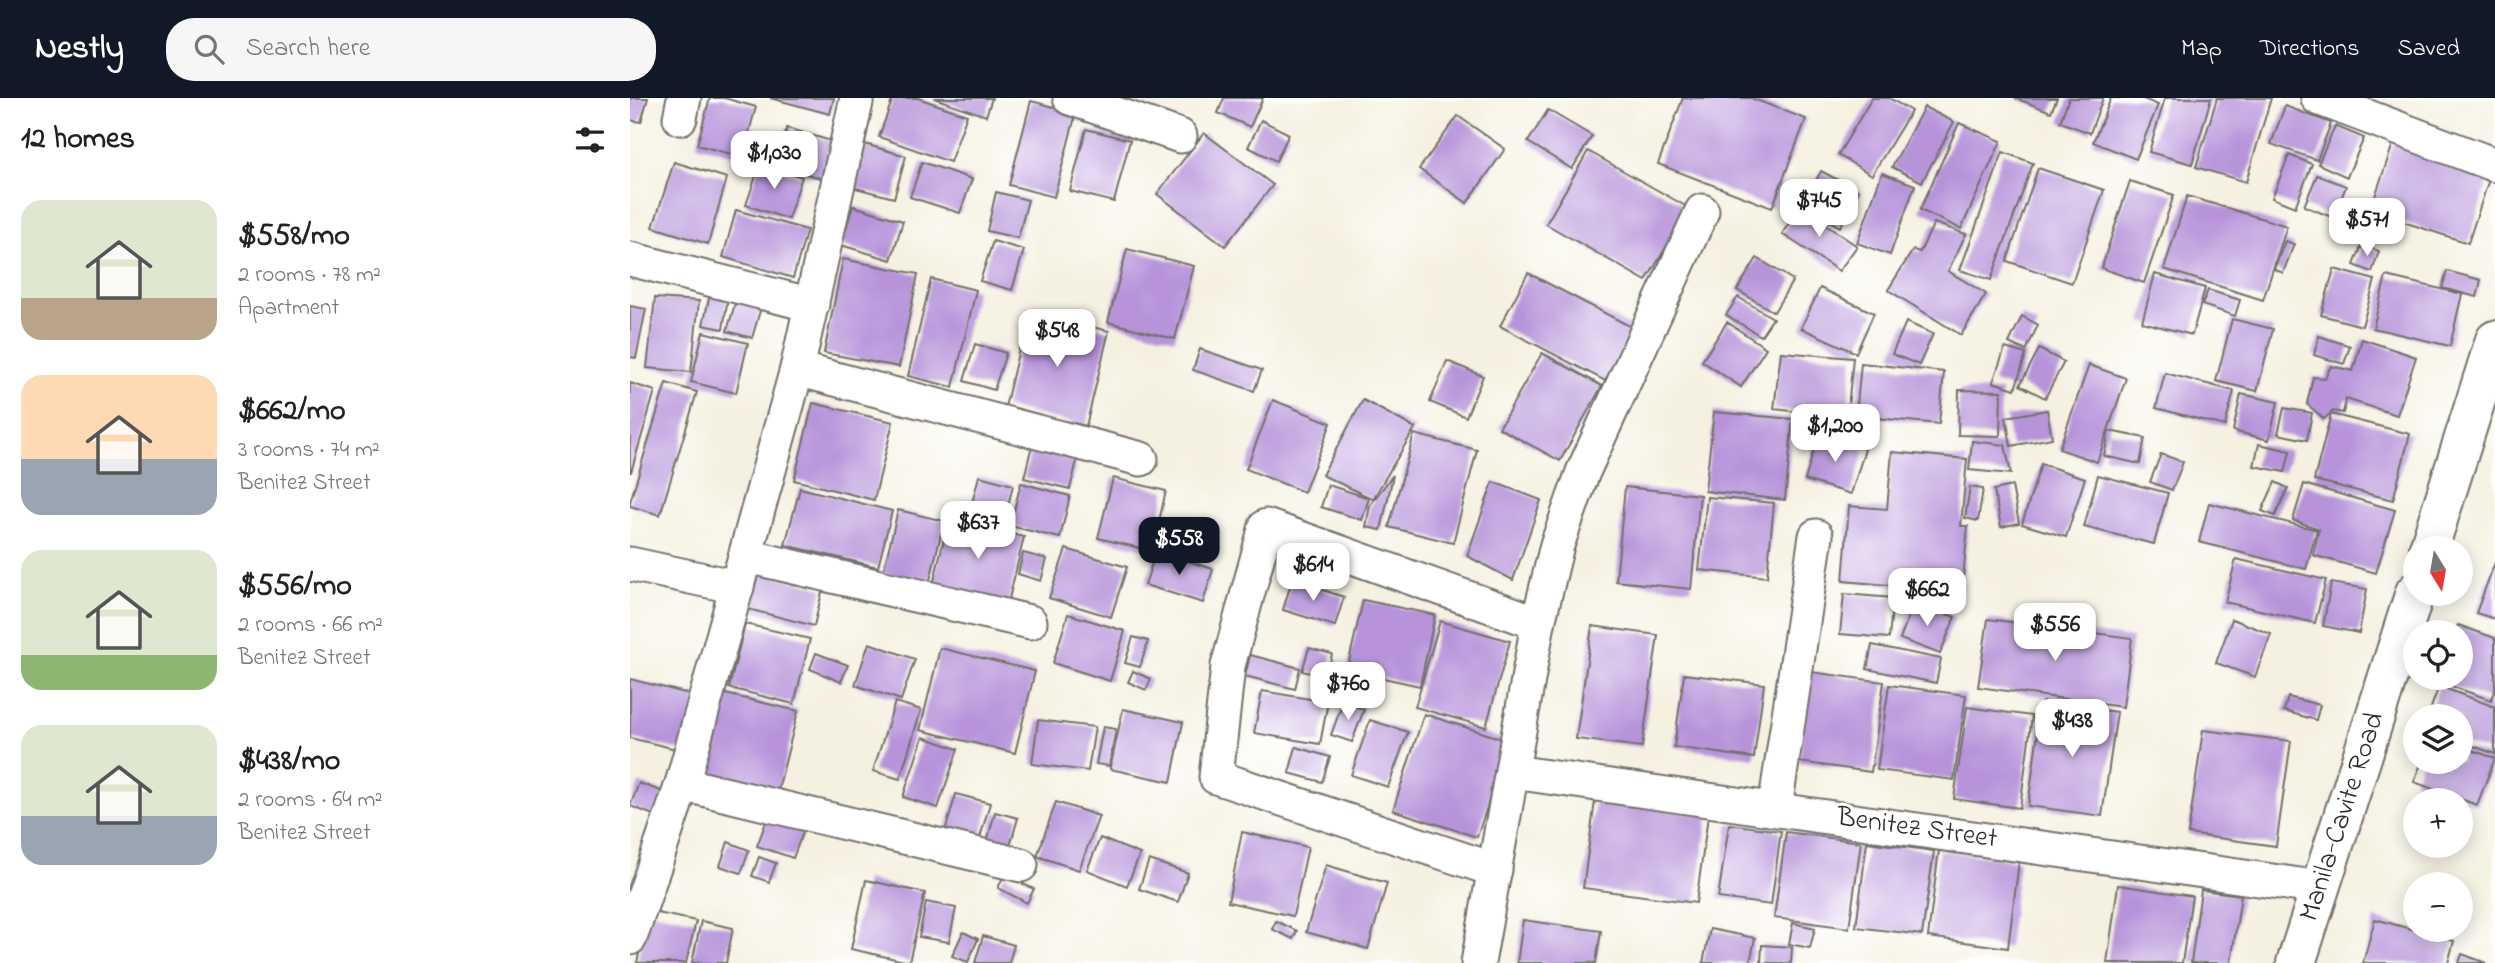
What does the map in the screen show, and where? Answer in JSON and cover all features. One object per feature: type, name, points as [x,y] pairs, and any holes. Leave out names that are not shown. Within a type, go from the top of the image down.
[{"type":"main road","points":[[2433,536],[2495,340]]},
{"type":"main road","name":"Manila-Cavite Road","points":[[2296,963],[2411,606]]},
{"type":"street","points":[[630,938],[682,784],[747,556],[797,369],[857,98]]},
{"type":"street","points":[[1070,98],[1180,136]]},
{"type":"street","points":[[2318,98],[2495,165]]},
{"type":"street","points":[[1478,963],[1538,623],[1557,545],[1583,472],[1702,211]]},
{"type":"street","points":[[630,259],[812,305]]},
{"type":"street","points":[[797,369],[1141,459]]},
{"type":"street","points":[[1495,870],[1216,778],[1228,666],[1266,526],[1538,623]]},
{"type":"street","points":[[1775,808],[1816,536]]},
{"type":"street","points":[[747,556],[1030,622]]},
{"type":"street","points":[[630,564],[737,587]]},
{"type":"street","name":"Benitez Street","points":[[1513,772],[2321,888]]},
{"type":"street","points":[[682,784],[1021,865]]},
{"type":"building","points":[[630,98],[648,98],[641,122],[630,120]]},
{"type":"building","points":[[710,98],[724,98],[756,107],[742,157],[697,145]]},
{"type":"building","points":[[770,98],[834,98],[830,114]]},
{"type":"building","points":[[893,98],[918,98],[967,115],[950,162],[879,137]]},
{"type":"building","points":[[934,98],[992,98],[986,116]]},
{"type":"building","points":[[1224,98],[1263,98],[1250,127],[1218,113]]},
{"type":"building","points":[[1683,98],[1751,98],[1806,119],[1772,208],[1658,164]]},
{"type":"building","points":[[1872,98],[1889,98],[1911,111],[1872,175],[1838,155]]},
{"type":"building","points":[[2015,98],[2057,98],[2051,112]]},
{"type":"building","points":[[2069,98],[2103,98],[2090,133],[2060,122]]},
{"type":"building","points":[[2111,98],[2141,98],[2158,105],[2136,159],[2093,142]]},
{"type":"building","points":[[2165,98],[2211,98],[2192,164],[2149,152]]},
{"type":"building","points":[[2217,98],[2271,98],[2246,182],[2196,167]]},
{"type":"building","points":[[1031,101],[1076,113],[1054,197],[1009,185]]},
{"type":"building","points":[[2285,106],[2331,123],[2317,160],[2271,144]]},
{"type":"building","points":[[1924,107],[1954,122],[1922,182],[1892,167]]},
{"type":"building","points":[[1548,110],[1592,136],[1572,169],[1528,142]]},
{"type":"building","points":[[1458,116],[1505,149],[1467,203],[1419,169]]},
{"type":"building","points":[[1261,120],[1289,134],[1276,161],[1248,147]]},
{"type":"building","points":[[1959,123],[2001,141],[1961,229],[1920,210]]},
{"type":"building","points":[[2335,126],[2364,138],[2347,177],[2318,164]]},
{"type":"building","points":[[787,128],[838,143],[827,180],[776,165]]},
{"type":"building","points":[[1086,129],[1130,140],[1114,202],[1070,191]]},
{"type":"building","points":[[1204,133],[1273,185],[1225,246],[1157,194]]},
{"type":"building","points":[[2395,138],[2492,170],[2468,243],[2370,211]]},
{"type":"building","points":[[861,143],[906,156],[894,198],[848,186]]},
{"type":"building","points":[[1588,151],[1689,208],[1646,281],[1546,224]]},
{"type":"building","points":[[2003,152],[2033,163],[1991,280],[1960,270]]},
{"type":"building","points":[[2289,155],[2312,164],[2295,207],[2272,198]]},
{"type":"building","points":[[674,162],[727,178],[708,244],[653,227]]},
{"type":"building","points":[[922,162],[972,179],[960,213],[910,197]]},
{"type":"building","points":[[760,164],[802,177],[788,219],[746,205]]},
{"type":"building","points":[[2038,168],[2104,190],[2072,283],[2007,261]]},
{"type":"building","points":[[1821,171],[1859,191],[1840,227],[1802,206]]},
{"type":"building","points":[[1882,173],[1915,185],[1890,255],[1857,243]]},
{"type":"building","points":[[2317,175],[2346,186],[2334,218],[2304,206]]},
{"type":"building","points":[[2130,181],[2174,195],[2144,283],[2101,268]]},
{"type":"building","points":[[996,192],[1028,200],[1018,238],[987,231]]},
{"type":"building","points":[[2187,196],[2287,226],[2263,300],[2164,269]]},
{"type":"building","points":[[853,206],[903,221],[891,260],[841,245]]},
{"type":"building","points":[[2344,206],[2371,217],[2365,230],[2338,219]]},
{"type":"building","points":[[1799,207],[1857,246],[1839,271],[1782,234]]},
{"type":"building","points":[[736,210],[807,230],[793,278],[723,257]]},
{"type":"building","points":[[1934,223],[1966,234],[1948,271],[1986,294],[1961,335],[1888,290],[1913,250],[1920,252]]},
{"type":"building","points":[[993,241],[1024,250],[1012,290],[980,281]]},
{"type":"building","points":[[2285,241],[2294,244],[2283,273],[2274,269]]},
{"type":"building","points":[[2362,245],[2379,251],[2372,272],[2354,265]]},
{"type":"building","points":[[1127,249],[1194,266],[1175,339],[1108,322]]},
{"type":"building","points":[[1757,258],[1793,280],[1774,312],[1737,290]]},
{"type":"building","points":[[843,259],[918,274],[899,367],[824,353]]},
{"type":"building","points":[[2334,269],[2375,280],[2362,326],[2321,315]]},
{"type":"building","points":[[2447,271],[2481,280],[2477,297],[2442,288]]},
{"type":"building","points":[[1528,273],[1639,331],[1611,384],[1500,326]]},
{"type":"building","points":[[2155,274],[2205,288],[2192,335],[2142,322]]},
{"type":"building","points":[[2386,276],[2462,294],[2450,346],[2373,328]]},
{"type":"building","points":[[931,279],[976,290],[953,387],[908,376]]},
{"type":"building","points":[[1820,288],[1874,313],[1856,353],[1801,328]]},
{"type":"building","points":[[2208,290],[2240,300],[2235,316],[2202,305]]},
{"type":"building","points":[[710,294],[728,298],[723,329],[703,325]]},
{"type":"building","points":[[737,297],[762,304],[752,338],[727,331]]},
{"type":"building","points":[[1738,297],[1773,318],[1761,336],[1726,315]]},
{"type":"building","points":[[655,298],[699,301],[691,372],[647,368]]},
{"type":"building","points":[[630,306],[646,309],[636,358],[630,357]]},
{"type":"building","points":[[1028,312],[1109,331],[1086,426],[1005,407]]},
{"type":"building","points":[[2022,316],[2038,325],[2026,351],[2009,343]]},
{"type":"building","points":[[2232,319],[2273,329],[2257,391],[2216,381]]},
{"type":"building","points":[[1727,322],[1766,348],[1741,387],[1702,361]]},
{"type":"building","points":[[1906,322],[1933,334],[1919,365],[1892,354]]},
{"type":"building","points":[[703,332],[748,343],[736,393],[691,382]]},
{"type":"building","points":[[2319,336],[2350,346],[2344,364],[2314,355]]},
{"type":"building","points":[[2362,339],[2416,357],[2397,415],[2346,399],[2343,413],[2333,411],[2324,419],[2307,404],[2313,377],[2325,378],[2331,366],[2353,371]]},
{"type":"building","points":[[975,344],[1006,353],[994,390],[964,381]]},
{"type":"building","points":[[2005,348],[2026,354],[2015,389],[1993,382]]},
{"type":"building","points":[[1200,349],[1262,370],[1254,391],[1193,370]]},
{"type":"building","points":[[2039,349],[2064,362],[2045,398],[2020,385]]},
{"type":"building","points":[[1781,352],[1853,358],[1847,417],[1774,409]]},
{"type":"building","points":[[1542,353],[1602,386],[1560,461],[1499,428]]},
{"type":"building","points":[[1447,361],[1483,376],[1466,417],[1430,402]]},
{"type":"building","points":[[1861,363],[1944,372],[1939,424],[1856,416]]},
{"type":"building","points":[[2089,365],[2126,378],[2097,462],[2059,449]]},
{"type":"building","points":[[2165,373],[2234,391],[2225,426],[2156,408]]},
{"type":"building","points":[[630,383],[655,391],[631,472],[630,472]]},
{"type":"building","points":[[666,383],[697,392],[660,515],[630,506],[630,502]]},
{"type":"building","points":[[1959,390],[2001,391],[2000,436],[1958,435]]},
{"type":"building","points":[[2241,394],[2278,402],[2269,440],[2233,431]]},
{"type":"building","points":[[1273,400],[1331,423],[1304,492],[1246,469]]},
{"type":"building","points":[[1363,400],[1415,428],[1373,499],[1322,475]]},
{"type":"building","points":[[813,403],[893,422],[874,500],[794,480]]},
{"type":"building","points":[[2284,408],[2312,413],[2307,440],[2278,434]]},
{"type":"building","points":[[2047,410],[2052,438],[2011,446],[2006,417]]},
{"type":"building","points":[[1714,412],[1793,419],[1785,500],[1705,491]]},
{"type":"building","points":[[2331,414],[2410,434],[2393,500],[2314,480]]},
{"type":"building","points":[[2109,431],[2145,438],[2140,464],[2104,456]]},
{"type":"building","points":[[1414,434],[1477,450],[1453,543],[1389,527]]},
{"type":"building","points":[[1818,435],[1865,449],[1851,494],[1805,480]]},
{"type":"building","points":[[1033,441],[1079,453],[1070,489],[1024,478]]},
{"type":"building","points":[[1972,441],[2005,445],[2011,474],[1969,470]]},
{"type":"building","points":[[2259,444],[2290,451],[2285,472],[2254,466]]},
{"type":"building","points":[[1892,452],[1967,459],[1961,526],[1968,526],[1961,600],[1909,596],[1910,587],[1843,581],[1849,506],[1887,509]]},
{"type":"building","points":[[2161,454],[2183,462],[2172,490],[2150,482]]},
{"type":"building","points":[[2041,464],[2085,478],[2066,537],[2022,524]]},
{"type":"building","points":[[1393,475],[1381,530],[1366,527],[1370,505]]},
{"type":"building","points":[[2098,475],[2168,493],[2154,544],[2084,527]]},
{"type":"building","points":[[979,476],[1013,485],[1004,523],[969,515]]},
{"type":"building","points":[[1113,478],[1166,491],[1152,551],[1098,538]]},
{"type":"building","points":[[1493,482],[1541,500],[1513,580],[1467,556]]},
{"type":"building","points":[[2275,482],[2288,488],[2275,516],[2262,511]]},
{"type":"building","points":[[1021,483],[1070,496],[1060,538],[1010,526]]},
{"type":"building","points":[[2304,484],[2395,510],[2376,573],[2313,555],[2319,529],[2293,520]]},
{"type":"building","points":[[1328,485],[1369,498],[1362,520],[1321,507]]},
{"type":"building","points":[[2012,486],[2019,523],[2001,527],[1994,490]]},
{"type":"building","points":[[1625,487],[1700,495],[1691,589],[1616,581]]},
{"type":"building","points":[[1970,487],[1983,489],[1978,521],[1965,518]]},
{"type":"building","points":[[800,488],[892,511],[878,567],[785,545]]},
{"type":"building","points":[[1707,497],[1774,503],[1767,577],[1699,570]]},
{"type":"building","points":[[2209,503],[2317,530],[2306,569],[2199,542]]},
{"type":"building","points":[[898,510],[944,521],[929,584],[883,573]]},
{"type":"building","points":[[949,518],[1024,537],[1008,603],[933,585]]},
{"type":"building","points":[[1066,549],[1127,567],[1111,617],[1049,598]]},
{"type":"building","points":[[1156,551],[1213,569],[1203,603],[1145,585]]},
{"type":"building","points":[[1023,553],[1047,559],[1041,581],[1018,574]]},
{"type":"building","points":[[2236,559],[2326,580],[2315,623],[2225,602]]},
{"type":"building","points":[[2495,562],[2495,619],[2476,613]]},
{"type":"building","points":[[757,572],[823,588],[814,626],[748,609]]},
{"type":"building","points":[[1292,580],[1344,597],[1335,626],[1283,610]]},
{"type":"building","points":[[2331,583],[2367,589],[2359,633],[2323,626]]},
{"type":"building","points":[[1844,594],[1893,598],[1889,638],[1840,634]]},
{"type":"building","points":[[1363,600],[1435,615],[1420,686],[1347,670]]},
{"type":"building","points":[[1914,602],[1955,617],[1940,654],[1900,639]]},
{"type":"building","points":[[1068,614],[1125,631],[1110,681],[1053,663]]},
{"type":"building","points":[[1988,619],[2132,638],[2123,707],[1978,687]]},
{"type":"building","points":[[2232,619],[2271,634],[2255,677],[2216,663]]},
{"type":"building","points":[[1440,621],[1510,641],[1486,727],[1415,707]]},
{"type":"building","points":[[745,624],[810,639],[794,704],[729,688]]},
{"type":"building","points":[[1592,626],[1658,635],[1642,747],[1576,739]]},
{"type":"building","points":[[2473,630],[2495,638],[2495,690],[2491,700],[2463,690],[2473,690]]},
{"type":"building","points":[[1133,637],[1148,641],[1140,667],[1125,663]]},
{"type":"building","points":[[869,643],[915,659],[901,700],[855,685]]},
{"type":"building","points":[[1872,645],[1941,659],[1936,683],[1867,669]]},
{"type":"building","points":[[940,648],[1035,671],[1015,753],[920,730]]},
{"type":"building","points":[[1309,648],[1332,654],[1327,677],[1302,671]]},
{"type":"building","points":[[816,653],[848,665],[841,682],[810,669]]},
{"type":"building","points":[[1250,655],[1300,668],[1295,689],[1245,676]]},
{"type":"building","points":[[1133,671],[1151,679],[1146,690],[1128,682]]},
{"type":"building","points":[[1811,672],[1884,682],[1871,772],[1799,762]]},
{"type":"building","points":[[1684,674],[1764,684],[1754,758],[1674,747]]},
{"type":"building","points":[[630,679],[697,696],[684,751],[630,738]]},
{"type":"building","points":[[1889,685],[1966,695],[1954,780],[1877,770]]},
{"type":"building","points":[[2438,690],[2450,690],[2495,707],[2495,754],[2473,746],[2473,704],[2432,704]]},
{"type":"building","points":[[1262,691],[1328,702],[1320,744],[1254,733]]},
{"type":"building","points":[[717,692],[798,711],[776,798],[695,778]]},
{"type":"building","points":[[2288,697],[2320,705],[2316,720],[2284,711]]},
{"type":"building","points":[[895,702],[921,710],[900,779],[873,771]]},
{"type":"building","points":[[1343,702],[1364,709],[1352,742],[1331,735]]},
{"type":"building","points":[[2042,702],[2117,712],[2102,816],[2028,806]]},
{"type":"building","points":[[1967,707],[2032,716],[2020,808],[1954,799]]},
{"type":"building","points":[[1123,709],[1183,722],[1171,782],[1110,769]]},
{"type":"building","points":[[1424,714],[1509,741],[1477,837],[1393,810]]},
{"type":"building","points":[[1038,720],[1095,727],[1088,771],[1032,764]]},
{"type":"building","points":[[1370,720],[1408,732],[1388,787],[1351,775]]},
{"type":"building","points":[[1103,727],[1116,729],[1109,766],[1096,764]]},
{"type":"building","points":[[2203,730],[2291,741],[2276,846],[2188,834]]},
{"type":"building","points":[[923,737],[958,749],[938,808],[903,797]]},
{"type":"building","points":[[1296,747],[1330,757],[1322,782],[1289,773]]},
{"type":"building","points":[[2473,750],[2495,758],[2477,805],[2473,804],[2473,788],[2430,788],[2414,782],[2417,774],[2473,774]]},
{"type":"building","points":[[639,783],[664,792],[656,816],[630,806]]},
{"type":"building","points":[[956,794],[990,803],[978,845],[944,835]]},
{"type":"building","points":[[1595,801],[1708,816],[1696,903],[1583,888]]},
{"type":"building","points":[[1056,802],[1099,816],[1079,870],[1037,856]]},
{"type":"building","points":[[995,812],[1018,818],[1008,853],[986,846]]},
{"type":"building","points":[[769,814],[805,826],[793,858],[757,846]]},
{"type":"building","points":[[1729,824],[1781,831],[1771,905],[1718,898]]},
{"type":"building","points":[[1242,832],[1308,847],[1293,916],[1228,902]]},
{"type":"building","points":[[1786,832],[1861,842],[1849,928],[1774,918]]},
{"type":"building","points":[[1100,838],[1140,854],[1127,886],[1087,870]]},
{"type":"building","points":[[728,842],[749,850],[741,873],[720,866]]},
{"type":"building","points":[[1867,842],[1934,851],[1922,935],[1856,927]]},
{"type":"building","points":[[1939,850],[2019,861],[2008,948],[1928,937]]},
{"type":"building","points":[[759,857],[776,863],[769,882],[752,876]]},
{"type":"building","points":[[1149,860],[1188,873],[1178,902],[1139,889]]},
{"type":"building","points":[[1326,865],[1387,883],[1368,949],[1306,932]]},
{"type":"building","points":[[1004,875],[1034,889],[1027,903],[998,888]]},
{"type":"building","points":[[866,880],[925,893],[909,962],[851,949]]},
{"type":"building","points":[[2118,885],[2192,896],[2182,963],[2107,963]]},
{"type":"building","points":[[2201,890],[2241,895],[2231,963],[2191,963]]},
{"type":"building","points":[[926,902],[956,908],[949,942],[919,937]]},
{"type":"building","points":[[648,911],[696,921],[686,963],[637,963]]},
{"type":"building","points":[[2375,919],[2403,927],[2403,942],[2454,942],[2448,963],[2363,963]]},
{"type":"building","points":[[1523,920],[1601,931],[1596,963],[1517,963]]},
{"type":"building","points":[[701,921],[733,928],[726,963],[692,963]]},
{"type":"building","points":[[1276,921],[1297,931],[1293,939],[1272,929]]},
{"type":"building","points":[[1793,923],[1815,928],[1810,948],[1789,944]]},
{"type":"building","points":[[1710,929],[1755,938],[1750,963],[1703,963]]},
{"type":"building","points":[[963,932],[978,939],[968,962],[952,956]]},
{"type":"building","points":[[983,936],[1014,945],[1009,963],[975,963]]},
{"type":"building","points":[[1762,945],[1792,947],[1791,963],[1761,963]]},
{"type":"building","points":[[2462,954],[2486,963],[2459,963]]}]
